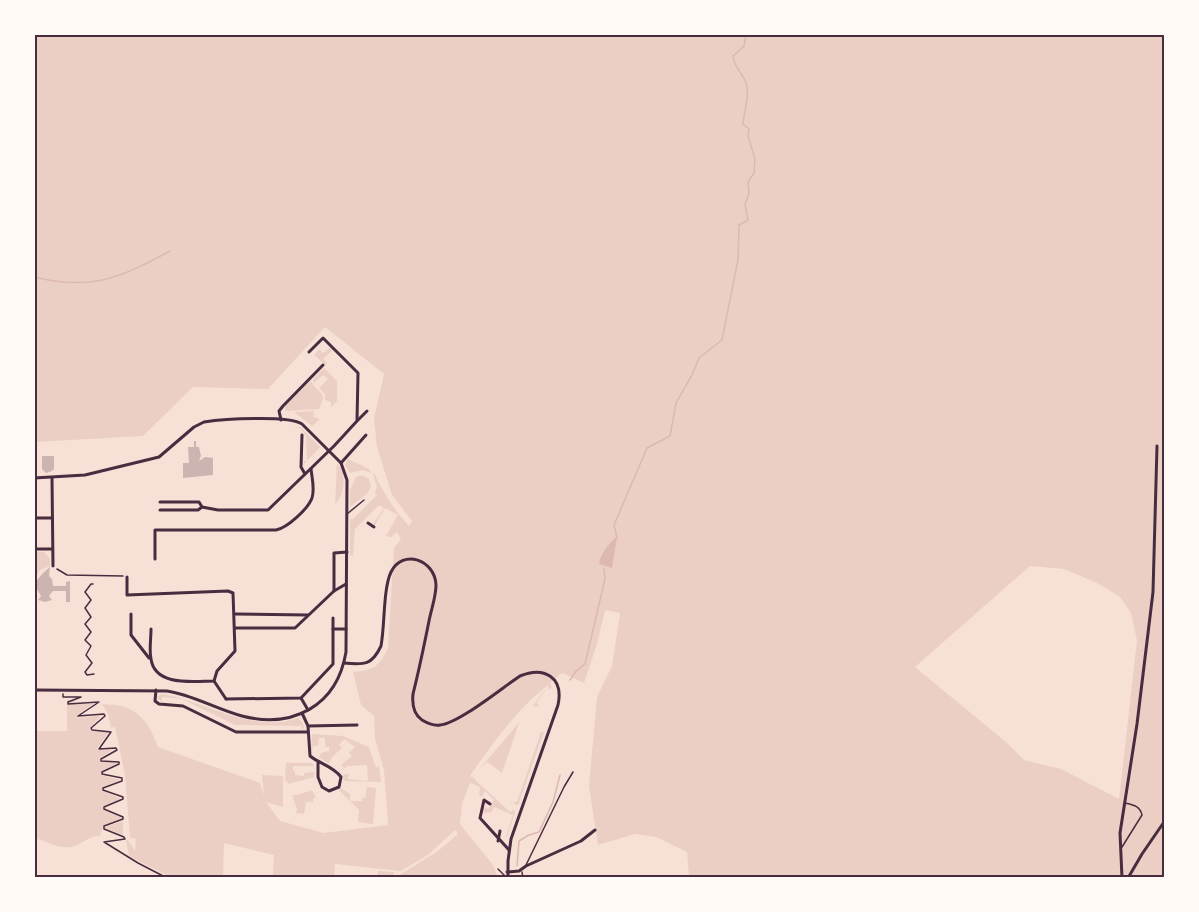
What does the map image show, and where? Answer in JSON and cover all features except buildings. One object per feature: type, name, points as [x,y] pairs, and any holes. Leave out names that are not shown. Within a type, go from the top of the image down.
[{"type":"street","points":[[309,352],[323,339],[358,373],[357,421]]},
{"type":"street","points":[[281,420],[279,411],[323,365]]},
{"type":"street","points":[[160,510],[198,510],[202,507],[218,510],[268,510],[329,451],[366,411]]},
{"type":"street","points":[[34,478],[86,475],[159,458],[194,427],[204,422],[274,419],[296,420],[341,463],[347,480],[344,663],[341,674],[332,689],[320,702],[302,713],[272,720],[242,716],[184,694],[156,690],[34,690]]},
{"type":"street","points":[[302,435],[302,467],[305,474]]},
{"type":"street","points":[[341,463],[366,435]]},
{"type":"street","points":[[1122,878],[1120,851],[1124,803],[1137,724],[1153,592],[1157,446]]},
{"type":"street","points":[[155,559],[155,530],[276,530],[286,527],[312,499],[311,469]]},
{"type":"street","points":[[52,478],[53,566]]},
{"type":"street","points":[[160,502],[199,502],[202,507]]},
{"type":"street","points":[[34,518],[52,518]]},
{"type":"street","points":[[368,523],[374,527]]},
{"type":"street","points":[[34,549],[52,549]]},
{"type":"street","points":[[334,591],[334,553],[346,552]]},
{"type":"street","points":[[344,663],[364,663],[377,655],[383,635],[391,572],[401,561],[416,559],[430,567],[436,585],[413,694],[414,708],[418,717],[430,724],[443,725],[525,674],[542,672],[554,679],[559,691],[558,705],[509,850],[507,878]]},
{"type":"street","points":[[127,577],[127,595],[233,592],[235,651],[217,671],[214,681]]},
{"type":"street","points":[[235,628],[295,628],[334,591],[346,584]]},
{"type":"street","points":[[131,614],[131,635],[151,659],[156,670],[169,679],[214,681]]},
{"type":"street","points":[[235,614],[308,615]]},
{"type":"street","points":[[226,699],[301,698],[332,667],[333,618]]},
{"type":"street","points":[[151,629],[151,659]]},
{"type":"street","points":[[333,629],[346,629]]},
{"type":"street","points":[[214,681],[226,699]]},
{"type":"street","points":[[156,690],[155,700],[159,704],[182,705],[236,732],[308,732]]},
{"type":"street","points":[[301,698],[308,710]]},
{"type":"street","points":[[223,709],[226,699]]},
{"type":"street","points":[[302,713],[308,726],[308,752],[318,762],[337,771],[341,777],[339,787],[329,791],[322,787],[319,781],[318,762]]},
{"type":"street","points":[[308,726],[357,725]]},
{"type":"street","points":[[490,804],[484,800],[480,818],[498,841],[509,850]]},
{"type":"street","points":[[1128,878],[1164,822]]},
{"type":"street","points":[[507,872],[521,871],[526,866],[581,842],[596,830]]},
{"type":"street","points":[[498,841],[500,831]]},
{"type":"lane","points":[[347,514],[364,500]]},
{"type":"lane","points":[[526,866],[573,772]]},
{"type":"lane","points":[[1120,851],[1142,816],[1141,810],[1136,806],[1124,803]]},
{"type":"lane","points":[[498,869],[507,878]]},
{"type":"lane","points":[[521,871],[523,878]]},
{"type":"path","points":[[53,566],[67,574],[127,577]]},
{"type":"path","points":[[93,584],[85,592],[91,600],[85,608],[91,616],[85,624],[91,632],[85,640],[91,646],[86,656],[92,663],[86,672],[87,675],[94,674]]},
{"type":"path","points":[[63,690],[63,697],[81,697],[68,704],[99,702],[78,716],[104,714],[105,716],[91,728],[111,732],[99,749],[116,748],[117,750],[101,761],[119,762],[119,764],[102,774],[122,778],[122,781],[103,788],[103,790],[123,796],[123,799],[104,809],[123,819],[104,826],[104,829],[124,839],[104,842],[167,878]]},
{"type":"shaded area","points":[[34,35],[1164,35],[1164,877],[689,877],[687,852],[656,837],[635,834],[598,845],[589,786],[597,697],[612,666],[620,613],[605,610],[584,683],[562,673],[550,683],[552,687],[549,690],[548,687],[536,703],[539,705],[536,707],[533,705],[550,684],[527,703],[496,739],[470,776],[510,812],[513,810],[515,812],[507,837],[513,815],[494,807],[491,813],[487,812],[486,815],[483,812],[484,807],[488,809],[494,800],[485,791],[482,797],[479,796],[480,787],[470,783],[462,804],[460,824],[493,865],[498,877],[378,877],[378,871],[394,872],[394,875],[398,876],[438,851],[458,834],[455,830],[429,854],[401,871],[335,864],[334,877],[273,877],[274,855],[224,843],[223,877],[170,877],[129,856],[126,840],[135,851],[136,839],[130,838],[125,775],[115,727],[111,728],[108,714],[102,704],[119,705],[135,712],[149,727],[158,747],[260,783],[264,795],[262,775],[283,776],[283,807],[266,802],[280,821],[324,833],[388,825],[384,770],[375,739],[374,716],[361,705],[353,672],[371,669],[388,648],[394,548],[401,539],[397,532],[391,537],[386,536],[398,515],[385,508],[375,525],[373,524],[384,508],[379,505],[355,529],[353,556],[350,556],[350,519],[353,519],[377,495],[374,473],[398,513],[409,526],[412,521],[392,495],[377,447],[374,418],[384,374],[325,327],[268,389],[193,387],[143,436],[35,442]],"holes":[[[1030,566],[1064,569],[1097,583],[1120,597],[1131,613],[1137,641],[1119,799],[1061,769],[1024,760],[1006,742],[915,667]]]},
{"type":"shaded area","points":[[331,347],[333,350],[323,359],[327,363],[325,365],[314,355],[319,349],[323,353]]},
{"type":"shaded area","points":[[324,368],[337,381],[337,401],[331,407],[331,402],[325,400],[325,394],[319,388],[328,379],[323,375],[314,383],[313,379]]},
{"type":"shaded area","points":[[311,380],[322,394],[323,399],[319,409],[285,411],[287,403]]},
{"type":"shaded area","points":[[314,411],[313,417],[320,419],[310,428],[311,425],[294,412]]},
{"type":"shaded area","points":[[300,427],[320,447],[307,461],[306,436],[300,428],[292,428]]},
{"type":"shaded area","points":[[348,459],[369,469],[371,473],[363,470],[350,473],[345,465]]},
{"type":"shaded area","points":[[337,463],[342,473],[343,484],[341,495],[335,505]]},
{"type":"shaded area","points":[[362,475],[369,479],[371,487],[367,494],[350,507],[350,490],[356,477]]},
{"type":"shaded area","points":[[617,537],[612,568],[599,564],[606,549]]},
{"type":"shaded area","points":[[35,552],[44,552],[50,559],[50,566],[40,570],[35,577]]},
{"type":"shaded area","points":[[163,694],[180,698],[247,720],[281,722],[298,718],[304,728],[302,730],[302,726],[235,725],[182,699],[162,697],[162,702],[157,698]]},
{"type":"shaded area","points":[[67,700],[74,700],[75,704],[93,704],[77,715],[79,718],[102,715],[89,728],[91,731],[109,732],[97,748],[98,750],[114,749],[100,758],[100,761],[117,763],[101,772],[101,775],[120,780],[102,787],[102,790],[121,799],[103,806],[103,809],[122,818],[103,826],[100,836],[73,847],[58,846],[39,839],[35,841],[35,731],[67,731]]},
{"type":"shaded area","points":[[528,712],[519,723],[502,773],[487,762],[478,771]]},
{"type":"shaded area","points":[[541,732],[544,732],[518,805],[516,805],[513,802],[517,802]]},
{"type":"shaded area","points":[[312,734],[343,736],[369,747],[376,768],[379,766],[381,782],[344,781],[343,775],[349,773],[348,779],[367,781],[368,779],[367,765],[348,766],[339,771],[344,767],[341,765],[352,756],[349,753],[355,747],[344,739],[339,745],[342,748],[332,757],[329,764],[319,757],[321,753],[329,751],[329,747],[325,747],[325,738],[319,738],[318,746],[313,746],[311,751]]},
{"type":"shaded area","points":[[286,763],[312,763],[314,766],[293,766],[293,770],[295,775],[304,776],[304,773],[314,772],[314,777],[288,784],[285,781]]},
{"type":"shaded area","points":[[367,787],[376,788],[373,824],[358,822],[359,810],[350,801],[362,801],[362,798],[365,798]]},
{"type":"shaded area","points":[[341,788],[350,794],[350,801],[339,790]]},
{"type":"shaded area","points":[[312,790],[316,798],[313,798],[313,802],[306,802],[304,814],[296,813],[297,809],[292,795]]},
{"type":"shaded area","points":[[123,821],[123,835],[105,828],[105,827]]},
{"type":"waterway","points":[[617,538],[614,525],[647,448],[670,436],[676,403],[699,358],[722,340],[738,260],[739,225],[748,220],[745,204],[749,194],[748,182],[754,173],[755,159],[748,136],[749,129],[743,124],[747,88],[733,56],[744,46],[746,34]]},
{"type":"waterway","points":[[34,277],[73,283],[105,279],[120,275],[170,251]]},
{"type":"waterway","points":[[570,680],[585,664],[605,579],[604,569]]},
{"type":"waterway","points":[[517,866],[519,841],[539,832],[553,802],[560,775]]}]
